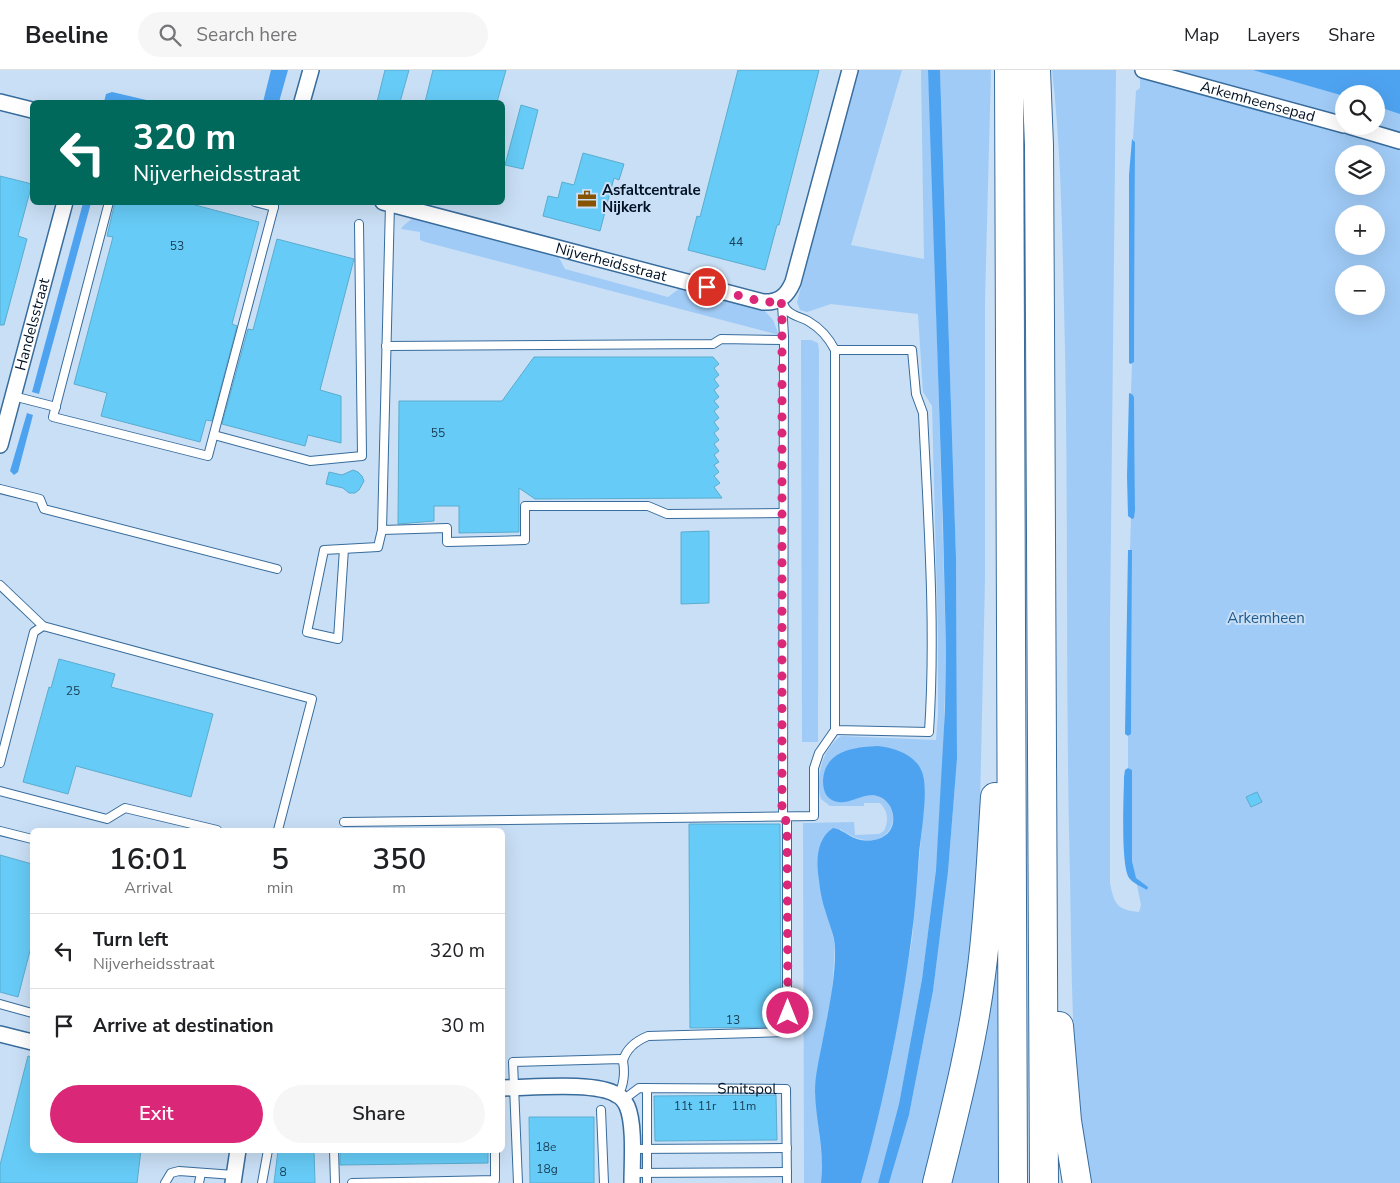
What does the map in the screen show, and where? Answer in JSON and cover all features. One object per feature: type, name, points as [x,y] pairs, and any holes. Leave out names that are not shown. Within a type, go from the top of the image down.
[{"type":"highway","points":[[1009,70],[1014,1183]]},
{"type":"highway","points":[[1036,70],[1040,264],[1044,1183]]},
{"type":"highway","points":[[937,1183],[970,1044],[981,977],[987,924],[1011,584]]},
{"type":"highway","points":[[1042,843],[1067,1121],[1077,1183]]},
{"type":"street","points":[[303,100],[311,70]]},
{"type":"street","points":[[781,299],[788,293],[793,282],[850,70]]},
{"type":"street","name":"Arkemheensepad","points":[[1143,70],[1335,123]]},
{"type":"street","points":[[0,102],[30,110]]},
{"type":"street","points":[[1380,135],[1400,141]]},
{"type":"street","name":"Handelsstraat","points":[[0,445],[19,397],[65,205]]},
{"type":"street","name":"Nijverheidsstraat","points":[[395,205],[763,302],[781,299]]},
{"type":"street","points":[[0,1034],[30,1042]]},
{"type":"street","points":[[508,1088],[590,1088],[609,1091],[620,1097],[630,1116],[632,1178]]},
{"type":"street","points":[[234,1179],[238,1153]]},
{"type":"lane","points":[[108,205],[53,417],[208,456],[274,205]]},
{"type":"lane","points":[[344,549],[338,639],[307,632],[324,550],[378,547],[382,530],[387,205]]},
{"type":"lane","points":[[214,435],[310,461],[362,456],[359,224]]},
{"type":"lane","points":[[620,1097],[623,1061],[630,1047],[640,1039],[648,1036],[788,1032],[787,822],[782,816],[784,340],[781,299]]},
{"type":"lane","points":[[344,822],[814,816],[814,768],[819,753],[835,730],[835,350],[822,332],[807,321],[786,310],[781,299]]},
{"type":"lane","points":[[386,346],[713,344],[721,339],[784,340]]},
{"type":"lane","points":[[835,350],[912,350],[916,394],[923,413],[931,602],[932,685],[929,732],[835,730]]},
{"type":"lane","points":[[19,397],[56,407]]},
{"type":"lane","points":[[0,489],[40,499],[44,509],[277,569]]},
{"type":"lane","points":[[382,530],[447,528],[447,542],[525,540],[524,506],[648,506],[667,514],[783,513]]},
{"type":"lane","points":[[0,585],[43,626],[312,699],[279,828]]},
{"type":"lane","points":[[0,763],[34,632],[43,626]]},
{"type":"lane","points":[[0,791],[107,819],[125,808],[208,828]]},
{"type":"lane","points":[[0,831],[30,838]]},
{"type":"lane","points":[[0,1004],[30,1012]]},
{"type":"lane","points":[[518,1183],[508,1088],[513,1062],[615,1059],[623,1061]]},
{"type":"lane","name":"Smitspol","points":[[620,1097],[640,1088],[786,1089],[787,1183]]},
{"type":"lane","points":[[647,1088],[647,1183]]},
{"type":"lane","points":[[601,1110],[604,1183]]},
{"type":"lane","points":[[631,1149],[787,1148]]},
{"type":"lane","points":[[262,1183],[267,1153]]},
{"type":"lane","points":[[334,1153],[335,1183]]},
{"type":"lane","points":[[352,1183],[495,1180],[495,1153]]},
{"type":"lane","points":[[165,1183],[171,1173],[179,1171],[234,1179]]},
{"type":"lane","points":[[632,1178],[647,1173],[787,1172]]},
{"type":"lane","points":[[199,1183],[201,1173]]},
{"type":"green space","points":[[858,70],[902,70],[851,245],[924,259],[921,70],[928,70],[946,650],[943,765],[936,870],[922,979],[899,1104],[878,1183],[861,1183],[890,1066],[912,940],[924,804],[923,776],[920,768],[864,747],[842,752],[827,796],[842,801],[864,796],[878,796],[890,805],[893,818],[889,830],[879,839],[859,839],[840,829],[821,895],[835,945],[832,994],[815,1091],[823,1171],[821,1183],[804,1183],[803,823],[854,822],[855,835],[879,834],[884,831],[887,816],[885,809],[880,803],[864,803],[864,806],[830,806],[821,799],[819,782],[825,756],[829,748],[841,736],[936,740],[938,714],[932,406],[923,392],[918,314],[831,304],[807,312],[800,310],[797,302]]},
{"type":"green space","points":[[940,70],[991,70],[985,301],[985,579],[978,896],[967,997],[925,1183],[889,1183],[909,1115],[933,991],[948,872],[957,759],[956,558]]},
{"type":"green space","name":"Arkemheen","points":[[1052,70],[1116,70],[1110,623],[1110,883],[1113,896],[1118,905],[1126,910],[1139,912],[1141,905],[1132,861],[1132,770],[1128,768],[1128,736],[1131,734],[1132,552],[1130,550],[1131,518],[1135,510],[1134,397],[1131,393],[1132,364],[1134,362],[1135,142],[1133,139],[1136,91],[1140,88],[1140,70],[1400,70],[1400,1183],[1089,1183],[1079,1107],[1072,991],[1063,246]]},
{"type":"green space","points":[[413,218],[558,256],[565,269],[668,297],[680,288],[763,309],[773,320],[779,335],[425,242],[420,240],[420,232],[401,229]]},
{"type":"green space","points":[[801,340],[811,340],[818,343],[819,350],[818,742],[802,742]]},
{"type":"green space","points":[[997,928],[998,1183],[942,1183]]},
{"type":"water","points":[[271,70],[288,70],[280,100],[264,100]]},
{"type":"water","points":[[928,70],[940,70],[956,558],[957,759],[948,872],[933,991],[909,1115],[889,1183],[878,1183],[899,1104],[922,979],[936,870],[945,709],[946,650],[943,525]]},
{"type":"water","points":[[1253,70],[1400,70],[1400,114],[1385,109],[1385,85],[1335,85],[1335,93]]},
{"type":"water","points":[[112,92],[146,100],[104,100],[106,94]]},
{"type":"water","points":[[1132,139],[1135,142],[1134,362],[1131,364],[1129,363],[1129,175]]},
{"type":"water","points":[[82,205],[90,205],[39,394],[32,392]]},
{"type":"water","points":[[1129,393],[1134,397],[1135,510],[1134,518],[1132,519],[1128,516],[1127,476]]},
{"type":"water","points":[[27,413],[33,415],[18,472],[14,475],[10,471]]},
{"type":"water","points":[[1128,550],[1132,550],[1131,734],[1128,736],[1125,734]]},
{"type":"water","points":[[878,746],[905,754],[916,762],[923,775],[924,803],[912,930],[902,1002],[890,1063],[861,1183],[821,1183],[822,1160],[815,1086],[833,983],[835,946],[833,933],[823,905],[818,851],[823,838],[833,828],[857,839],[870,840],[887,834],[893,823],[892,809],[883,798],[874,795],[848,801],[835,801],[826,794],[823,780],[829,763],[842,752]]},
{"type":"water","points":[[1128,768],[1132,770],[1132,861],[1136,878],[1148,887],[1147,890],[1130,879],[1125,862],[1123,831],[1124,777],[1125,770]]},
{"type":"building","points":[[385,70],[409,70],[401,100],[378,100]]},
{"type":"building","points":[[433,70],[506,70],[498,100],[426,100]]},
{"type":"building","points":[[738,70],[819,70],[779,225],[777,225],[765,270],[688,250],[697,216],[700,217]]},
{"type":"building","points":[[521,105],[538,110],[523,169],[505,165]]},
{"type":"building","points":[[583,153],[624,164],[619,180],[614,178],[600,231],[543,216],[548,196],[558,198],[562,182],[574,185]]},
{"type":"building","points":[[0,176],[30,184],[30,191],[18,236],[27,239],[4,325],[0,325]]},
{"type":"building","points":[[114,205],[195,205],[259,222],[232,324],[237,326],[212,421],[206,420],[200,442],[101,416],[107,393],[74,384],[113,237],[107,236]]},
{"type":"building","points":[[277,239],[354,259],[320,390],[341,396],[341,443],[308,435],[305,446],[222,424],[248,329],[253,330]]},
{"type":"building","points":[[534,357],[713,357],[719,364],[714,368],[719,375],[714,379],[719,386],[714,390],[719,397],[714,401],[719,407],[714,411],[719,418],[714,422],[719,429],[714,433],[719,440],[714,444],[719,451],[714,455],[719,462],[714,465],[719,472],[714,476],[720,483],[714,487],[722,498],[535,499],[519,488],[519,532],[459,533],[459,506],[434,506],[434,521],[398,524],[399,401],[502,401]]},
{"type":"building","points":[[353,470],[362,476],[364,481],[355,493],[349,493],[343,488],[326,484],[329,472],[342,475]]},
{"type":"building","points":[[709,531],[709,603],[681,604],[681,532]]},
{"type":"building","points":[[59,659],[115,674],[111,687],[213,714],[191,797],[76,766],[68,794],[23,782],[49,687],[51,688]]},
{"type":"building","points":[[1257,792],[1262,802],[1251,807],[1246,797]]},
{"type":"building","points":[[689,824],[780,824],[781,1027],[690,1028]]},
{"type":"building","points":[[0,855],[30,863],[30,951],[18,997],[0,992]]},
{"type":"building","points":[[28,1056],[30,1056],[30,1153],[141,1153],[137,1183],[0,1183],[0,1165]]},
{"type":"building","points":[[776,1095],[777,1140],[655,1141],[654,1096]]},
{"type":"building","points":[[529,1117],[594,1117],[594,1183],[530,1183]]},
{"type":"building","points":[[278,1153],[314,1153],[315,1183],[274,1183]]},
{"type":"building","points":[[340,1153],[488,1153],[488,1163],[340,1165]]},
{"type":"place","name":"Asfaltcentrale Nijkerk","points":[[587,199]]},
{"type":"route","points":[[707,287],[763,302],[781,299],[784,322],[782,816],[787,822],[788,1013]]}]
